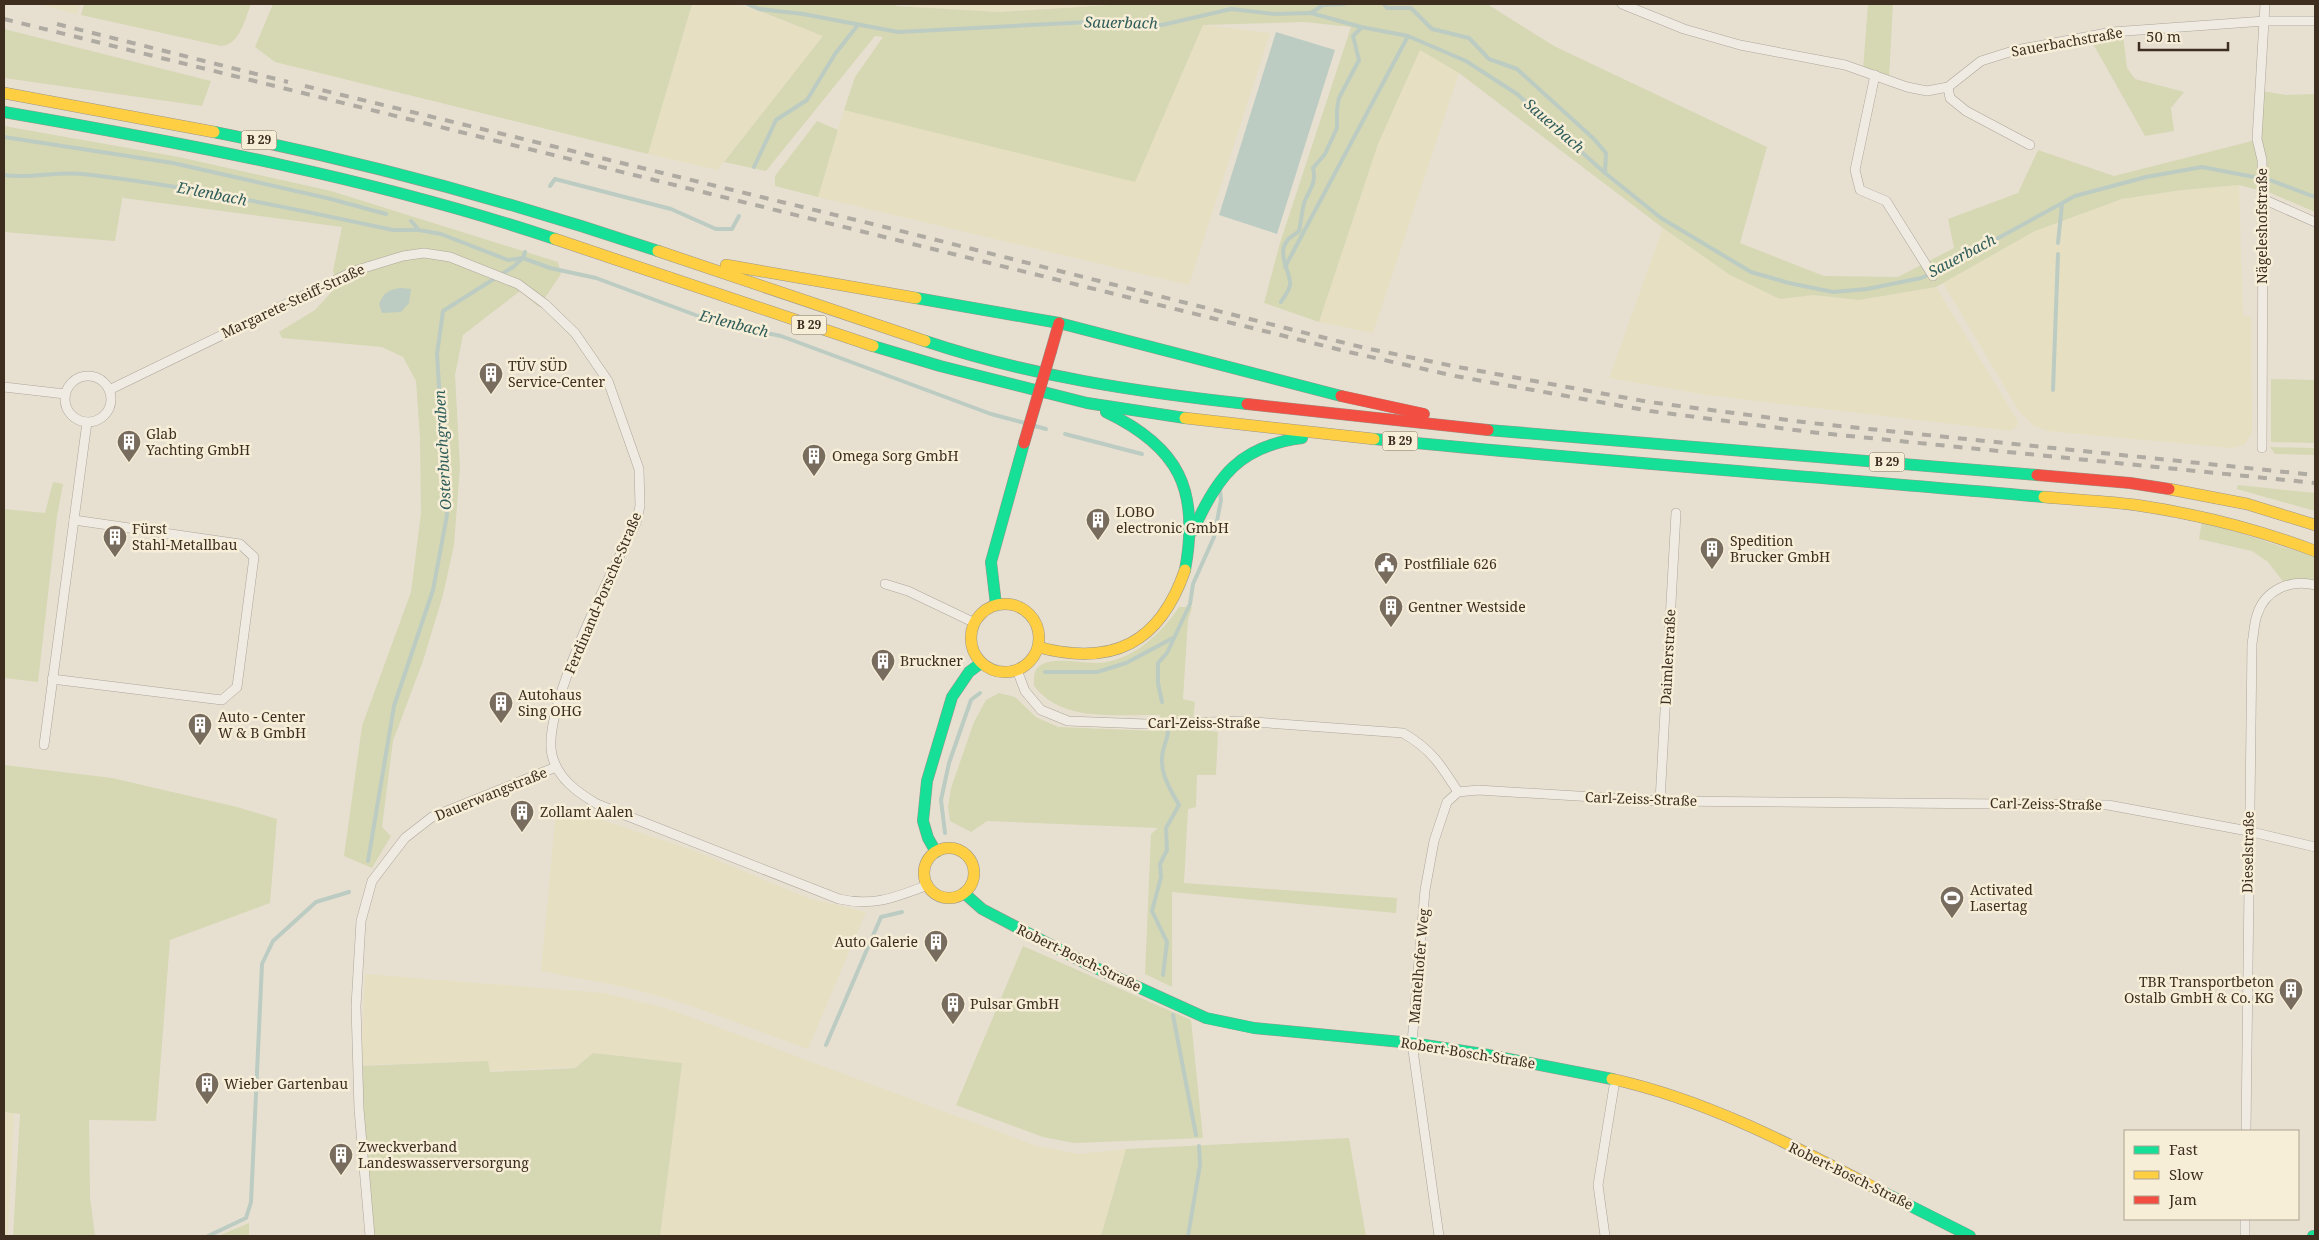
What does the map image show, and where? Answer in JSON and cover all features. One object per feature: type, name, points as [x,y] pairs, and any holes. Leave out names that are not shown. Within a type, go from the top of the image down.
[{"type":"main road","name":"B 29","points":[[4,93],[152,118],[296,148],[511,205],[676,256],[817,306],[940,346],[1029,371],[1136,391],[1492,431],[2130,483],[2207,494],[2279,512],[2315,525]]},
{"type":"main road","name":"B 29","points":[[4,112],[91,126],[314,172],[408,194],[543,235],[842,336],[940,366],[1087,403],[1219,423],[1534,455],[1800,475],[2134,505],[2188,514],[2221,522],[2293,542],[2315,551]]},
{"type":"main road","points":[[676,256],[1059,323],[1358,400],[1492,431]]},
{"type":"main road","points":[[996,606],[991,562],[1059,323]]},
{"type":"main road","points":[[1038,647],[1072,653],[1101,652],[1122,648],[1140,638],[1160,620],[1176,596],[1188,562],[1191,536],[1184,487],[1166,454],[1140,428],[1087,403]]},
{"type":"main road","points":[[1191,536],[1215,485],[1227,470],[1259,447],[1289,438],[1348,436]]},
{"type":"main road","points":[[1007,604],[1027,612],[1038,629],[1038,647],[1034,657],[1017,670],[998,672],[981,662],[972,644],[975,622],[988,609],[996,606],[1007,604]]},
{"type":"main road","points":[[936,852],[928,838],[923,821],[927,781],[952,696],[969,672],[981,662]]},
{"type":"main road","points":[[952,849],[967,856],[974,871],[973,880],[964,893],[958,896],[944,897],[937,895],[928,885],[925,878],[927,863],[936,852],[952,849]]},
{"type":"main road","name":"Robert-Bosch-Straße","points":[[964,893],[982,909],[1085,963],[1206,1018],[1254,1028],[1412,1043],[1527,1062],[1615,1080],[1665,1094],[1723,1114],[1845,1172],[1970,1236]]},
{"type":"street","points":[[1622,4],[1684,29],[1740,45],[1845,65],[1926,91],[1948,87],[1950,98],[1966,111],[2030,145]]},
{"type":"street","name":"Nägeleshofstraße","points":[[2262,448],[2263,195],[2262,162],[2257,139],[2265,4]]},
{"type":"street","name":"Sauerbachstraße","points":[[1948,87],[1981,61],[2016,50],[2112,32],[2265,21],[2315,21]]},
{"type":"street","points":[[1875,75],[1855,170],[1860,190],[1886,201],[1933,276]]},
{"type":"street","points":[[2263,195],[2315,222]]},
{"type":"street","name":"Margarete-Steiff-Straße","points":[[109,390],[354,271],[403,256],[424,253],[450,257],[518,284],[545,304],[576,333],[608,381],[639,469],[640,506]]},
{"type":"street","points":[[88,376],[97,378],[109,390],[109,408],[103,416],[87,422],[79,420],[70,414],[66,407],[65,394],[72,382],[88,376]]},
{"type":"street","points":[[4,387],[65,394]]},
{"type":"street","points":[[44,744],[87,422]]},
{"type":"street","name":"Ferdinand-Porsche-Straße","points":[[556,767],[551,743],[554,716],[588,624],[636,523],[640,506]]},
{"type":"street","name":"Daimlerstraße","points":[[1660,801],[1676,513]]},
{"type":"street","points":[[52,678],[222,700],[238,687],[254,556],[240,544],[74,520]]},
{"type":"street","name":"Dieselstraße","points":[[2246,1130],[2248,831],[2252,643],[2257,613],[2268,597],[2285,584],[2306,583],[2315,585]]},
{"type":"street","points":[[885,584],[908,591],[975,622]]},
{"type":"street","name":"Carl-Zeiss-Straße","points":[[1017,670],[1025,691],[1041,710],[1053,717],[1068,721],[1146,724],[1241,721],[1403,733],[1420,743],[1437,759],[1458,792],[1478,790],[1660,801],[2108,805],[2248,831],[2315,847]]},
{"type":"street","name":"Dauerwangstraße","points":[[370,1236],[359,1109],[356,1006],[361,921],[372,881],[405,838],[416,827],[432,817],[556,767],[571,786],[597,804],[839,899],[860,903],[886,901],[928,885]]},
{"type":"street","name":"Mantelhofer Weg","points":[[1439,1236],[1412,1043],[1426,890],[1434,842],[1447,802],[1458,792]]},
{"type":"street","points":[[1605,1236],[1598,1185],[1615,1080]]},
{"type":"street","points":[[2245,1220],[2245,1236]]},
{"type":"shaded area","points":[[38,4],[80,4],[77,14]]},
{"type":"shaded area","points":[[692,4],[738,4],[824,36],[717,170],[648,154]]},
{"type":"shaded area","points":[[910,4],[1127,4],[998,12],[908,7]]},
{"type":"shaded area","points":[[1203,25],[1270,33],[1189,285],[818,197],[844,110],[1135,181]]},
{"type":"shaded area","points":[[1276,32],[1335,50],[1277,234],[1219,215]]},
{"type":"shaded area","points":[[1420,50],[1459,73],[1373,333],[1319,322],[1378,144]]},
{"type":"shaded area","points":[[2239,185],[2243,316],[2251,317],[2252,433],[2244,445],[2230,448],[2048,431],[2034,426],[2019,411],[1943,283],[2035,231],[2122,199],[2182,190]]},
{"type":"shaded area","points":[[1663,228],[1730,275],[1780,299],[1813,295],[1859,300],[1936,287],[2016,418],[2018,423],[2016,427],[2011,431],[1707,395],[1609,378]]},
{"type":"shaded area","points":[[393,289],[411,289],[409,303],[401,312],[382,313],[379,304],[385,294]]},
{"type":"shaded area","points":[[556,810],[572,810],[692,850],[808,898],[866,912],[808,1049],[689,1005],[629,988],[541,971]]},
{"type":"shaded area","points":[[365,974],[604,993],[669,1009],[1037,1146],[1079,1154],[1126,1149],[1101,1236],[660,1236],[682,1063],[593,1053],[575,1067],[490,1071],[488,1061],[361,1065]]},
{"type":"shaded area","points":[[4,1113],[14,1113],[8,1236],[4,1236]]},
{"type":"green space","points":[[84,4],[251,4],[244,24],[237,36],[227,45],[221,46],[81,15]]},
{"type":"green space","points":[[273,4],[692,4],[648,154],[275,62],[255,47]]},
{"type":"green space","points":[[750,4],[897,4],[896,6],[998,12],[1127,4],[1487,4],[1554,46],[1767,147],[1740,243],[1824,276],[1898,277],[1954,248],[1948,219],[2018,193],[2038,150],[2114,176],[2252,141],[2262,162],[2262,191],[2239,185],[2182,190],[2122,199],[2035,231],[1936,287],[1859,300],[1813,295],[1780,299],[1730,275],[1663,228],[1459,73],[1420,50],[1378,144],[1319,322],[1264,303],[1280,243],[1351,27],[1305,22],[1203,25],[1135,182],[844,110],[855,77],[883,37],[875,36],[766,171],[724,162],[823,36],[749,7]]},
{"type":"green space","points":[[1868,4],[1893,4],[1889,77],[1863,69]]},
{"type":"green space","points":[[4,29],[211,81],[202,106],[4,78]]},
{"type":"green space","points":[[2123,35],[2127,68],[2135,79],[2184,92],[2171,108],[2174,131],[2145,136],[2092,42]]},
{"type":"green space","points":[[2262,91],[2286,95],[2315,94],[2315,212],[2266,191],[2266,157],[2260,139]]},
{"type":"green space","points":[[817,121],[838,130],[818,197],[775,186],[775,176]]},
{"type":"green space","points":[[4,126],[179,157],[331,191],[558,262],[561,274],[539,307],[520,291],[463,335],[455,375],[460,467],[454,545],[443,595],[423,661],[393,741],[382,827],[391,836],[372,868],[344,856],[362,726],[411,592],[421,513],[420,439],[416,381],[403,357],[382,347],[282,338],[279,332],[315,310],[338,285],[333,271],[342,227],[123,198],[123,194],[115,241],[4,232]]},
{"type":"green space","points":[[2271,379],[2315,380],[2315,443],[2271,442]]},
{"type":"green space","points":[[2270,447],[2315,448],[2315,455],[2275,454]]},
{"type":"green space","points":[[53,482],[63,484],[57,516],[38,682],[4,678],[4,509],[45,513]]},
{"type":"green space","points":[[2238,485],[2315,493],[2315,511],[2237,489]]},
{"type":"green space","points":[[2202,521],[2315,557],[2315,585],[2285,584],[2268,562],[2252,551],[2199,539]]},
{"type":"green space","points":[[1179,607],[1192,607],[1188,620],[1183,699],[1195,702],[1192,728],[1218,732],[1216,775],[1197,775],[1196,807],[1188,809],[1184,883],[1397,898],[1396,913],[1172,892],[1172,987],[1145,974],[1151,834],[1158,828],[987,821],[971,832],[950,821],[948,807],[951,788],[974,722],[986,700],[999,693],[1015,697],[1036,717],[1058,727],[1158,731],[1160,715],[1092,714],[1060,706],[1046,698],[1034,686],[1035,674],[1038,667],[1050,662],[1095,663],[1108,662],[1120,658],[1154,637]]},
{"type":"green space","points":[[4,765],[112,778],[237,807],[277,819],[270,903],[170,940],[156,1121],[89,1120],[90,1197],[95,1236],[13,1236],[20,1114],[4,1112]]},
{"type":"green space","points":[[1023,946],[1191,1020],[1203,1138],[1074,1143],[1043,1137],[956,1105]]},
{"type":"green space","points":[[593,1053],[682,1063],[660,1236],[370,1236],[357,1066],[488,1061],[490,1072],[575,1068]]},
{"type":"green space","points":[[1349,1138],[1366,1236],[1101,1236],[1126,1149]]},
{"type":"green space","points":[[249,1223],[249,1236],[218,1236]]},
{"type":"waterway","name":"Sauerbach","points":[[748,4],[759,9],[803,14],[898,32],[1108,21],[1162,25],[1231,9],[1274,14],[1311,13],[1361,27],[1408,36],[1466,61],[1517,94],[1605,173],[1661,218],[1751,272],[1789,283],[1833,292],[1867,289],[1921,278],[1938,271],[2075,196],[2146,177],[2202,167],[2270,180],[2315,197]]},
{"type":"waterway","points":[[1311,13],[1323,5],[1344,4]]},
{"type":"waterway","points":[[1384,4],[1387,8],[1411,8],[1432,29],[1469,38],[1489,59],[1517,69],[1594,139],[1606,153],[1605,173]]},
{"type":"waterway","name":"Osterbuchgraben","points":[[754,167],[776,120],[807,100],[835,54],[857,26]]},
{"type":"waterway","name":"Erlenbach","points":[[1281,302],[1288,292],[1290,285],[1283,252],[1284,246],[1289,238],[1299,231],[1304,203],[1314,178],[1313,168],[1325,154],[1337,128],[1339,98],[1359,60],[1353,36],[1361,28]]},
{"type":"waterway","points":[[1285,267],[1408,36]]},
{"type":"waterway","name":"Erlenbach","points":[[4,137],[173,163],[331,199],[386,214]]},
{"type":"waterway","name":"Erlenbach","points":[[4,175],[24,176],[73,173],[122,179],[239,198],[393,230],[419,230],[441,234],[508,260],[523,258],[550,268],[596,278],[717,323],[781,336],[991,414],[1025,423]]},
{"type":"waterway","name":"Osterbuchgraben","points":[[550,186],[555,179],[671,209],[716,229],[732,229],[739,216]]},
{"type":"waterway","points":[[2058,243],[2062,204]]},
{"type":"waterway","name":"Erlenbach","points":[[411,221],[419,230]]},
{"type":"waterway","name":"Osterbuchgraben","points":[[368,861],[394,706],[433,590],[447,515],[437,354],[443,311],[513,267],[523,258],[525,252]]},
{"type":"waterway","points":[[2053,390],[2058,254]]},
{"type":"waterway","name":"Erlenbach","points":[[1035,426],[1046,429]]},
{"type":"waterway","name":"Erlenbach","points":[[1065,434],[1142,454]]},
{"type":"waterway","points":[[1162,702],[1158,683],[1158,663],[1167,653],[1190,604],[1193,584],[1214,537],[1221,500],[1220,490]]},
{"type":"waterway","points":[[1045,672],[1097,672],[1126,663],[1173,638]]},
{"type":"waterway","points":[[945,833],[941,800],[949,763],[971,700],[980,693]]},
{"type":"waterway","points":[[1163,975],[1167,942],[1152,911],[1161,877],[1160,864],[1167,850],[1166,828],[1179,805],[1163,773],[1162,758],[1168,735],[1167,724]]},
{"type":"waterway","name":"Osterbuchgraben","points":[[208,1236],[246,1218],[251,1202],[262,964],[273,941],[316,902],[349,892]]},
{"type":"waterway","points":[[826,1045],[881,917],[902,912]]},
{"type":"waterway","points":[[1173,1015],[1196,1135]]},
{"type":"waterway","points":[[1188,1236],[1200,1165],[1199,1146]]},
{"type":"railway","points":[[4,19],[1353,353],[1455,376],[1650,411],[1810,432],[2315,483]]},
{"type":"railway","points":[[57,24],[288,82]]},
{"type":"railway","points":[[305,86],[893,229],[1365,348],[1458,367],[1649,402],[1811,423],[2315,475]]},
{"type":"traffic: fast","points":[[4,112],[213,150],[282,165],[420,198],[555,239]]},
{"type":"traffic: fast","points":[[214,132],[326,156],[438,184],[658,251]]},
{"type":"traffic: fast","points":[[916,298],[1059,323],[1341,396]]},
{"type":"traffic: fast","points":[[925,341],[1004,364],[1084,381],[1165,394],[1247,404]]},
{"type":"traffic: fast","points":[[873,346],[940,366],[1087,403],[1185,418]]},
{"type":"traffic: fast","points":[[1106,412],[1151,440],[1167,456],[1178,474],[1186,494],[1189,516],[1189,542],[1185,570]]},
{"type":"traffic: fast","points":[[1488,430],[2037,475]]},
{"type":"traffic: fast","points":[[1193,531],[1211,494],[1233,467],[1247,456],[1262,448],[1302,438]]},
{"type":"traffic: fast","points":[[1374,439],[1541,455],[2044,497]]},
{"type":"traffic: fast","points":[[996,605],[991,562],[1024,443]]},
{"type":"traffic: fast","points":[[936,852],[928,838],[923,821],[927,781],[952,697],[969,672],[981,663]]},
{"type":"traffic: fast","points":[[964,893],[982,909],[1085,963],[1206,1018],[1254,1028],[1412,1043],[1483,1054],[1612,1079]]},
{"type":"traffic: fast","points":[[1873,1187],[1970,1236]]},
{"type":"traffic: slow","points":[[4,93],[214,132]]},
{"type":"traffic: slow","points":[[555,239],[873,346]]},
{"type":"traffic: slow","points":[[658,251],[925,341]]},
{"type":"traffic: slow","points":[[726,265],[916,298]]},
{"type":"traffic: slow","points":[[1185,418],[1374,439]]},
{"type":"traffic: slow","points":[[2169,489],[2247,504],[2315,525]]},
{"type":"traffic: slow","points":[[2044,497],[2125,504],[2182,513],[2249,529],[2315,551]]},
{"type":"traffic: slow","points":[[1038,647],[1089,654],[1111,651],[1130,643],[1147,632],[1162,616],[1175,595],[1185,570]]},
{"type":"traffic: slow","points":[[1005,604],[1018,607],[1029,614],[1036,625],[1039,638],[1036,651],[1029,662],[1018,669],[1005,672],[992,669],[981,662],[974,651],[971,638],[974,625],[981,614],[992,607],[1005,604]]},
{"type":"traffic: slow","points":[[949,848],[958,850],[969,859],[974,873],[972,882],[963,893],[949,898],[940,896],[929,887],[924,873],[926,864],[935,853],[949,848]]},
{"type":"traffic: slow","points":[[1612,1079],[1680,1098],[1746,1124],[1873,1187]]},
{"type":"traffic: jam","points":[[1051,351],[1059,323]]},
{"type":"traffic: jam","points":[[1024,443],[1051,351]]},
{"type":"traffic: jam","points":[[1341,396],[1424,414]]},
{"type":"traffic: jam","points":[[1247,404],[1488,430]]},
{"type":"traffic: jam","points":[[2037,475],[2130,483],[2169,489]]},
{"type":"place","name":"TÜV SÜD Service-Center","points":[[491,395]]},
{"type":"place","name":"Glab Yachting GmbH","points":[[129,463]]},
{"type":"place","name":"Omega Sorg GmbH","points":[[814,477]]},
{"type":"place","name":"LOBO electronic GmbH","points":[[1098,541]]},
{"type":"place","name":"Fürst Stahl-Metallbau","points":[[115,558]]},
{"type":"place","name":"Spedition Brucker GmbH","points":[[1712,570]]},
{"type":"place","name":"Postfiliale 626","points":[[1386,585]]},
{"type":"place","name":"Gentner Westside","points":[[1391,628]]},
{"type":"place","name":"Bruckner","points":[[883,682]]},
{"type":"place","name":"Autohaus Sing OHG","points":[[501,724]]},
{"type":"place","name":"Auto - Center W & B GmbH","points":[[200,746]]},
{"type":"place","name":"Zollamt Aalen","points":[[522,833]]},
{"type":"place","name":"Activated Lasertag","points":[[1952,919]]},
{"type":"place","name":"Auto Galerie","points":[[936,963]]},
{"type":"place","name":"TBR Transportbeton Ostalb GmbH & Co. KG","points":[[2291,1011]]},
{"type":"place","name":"Pulsar GmbH","points":[[953,1025]]},
{"type":"place","name":"Wieber Gartenbau","points":[[207,1105]]},
{"type":"place","name":"Zweckverband Landeswasserversorgung","points":[[341,1176]]}]
